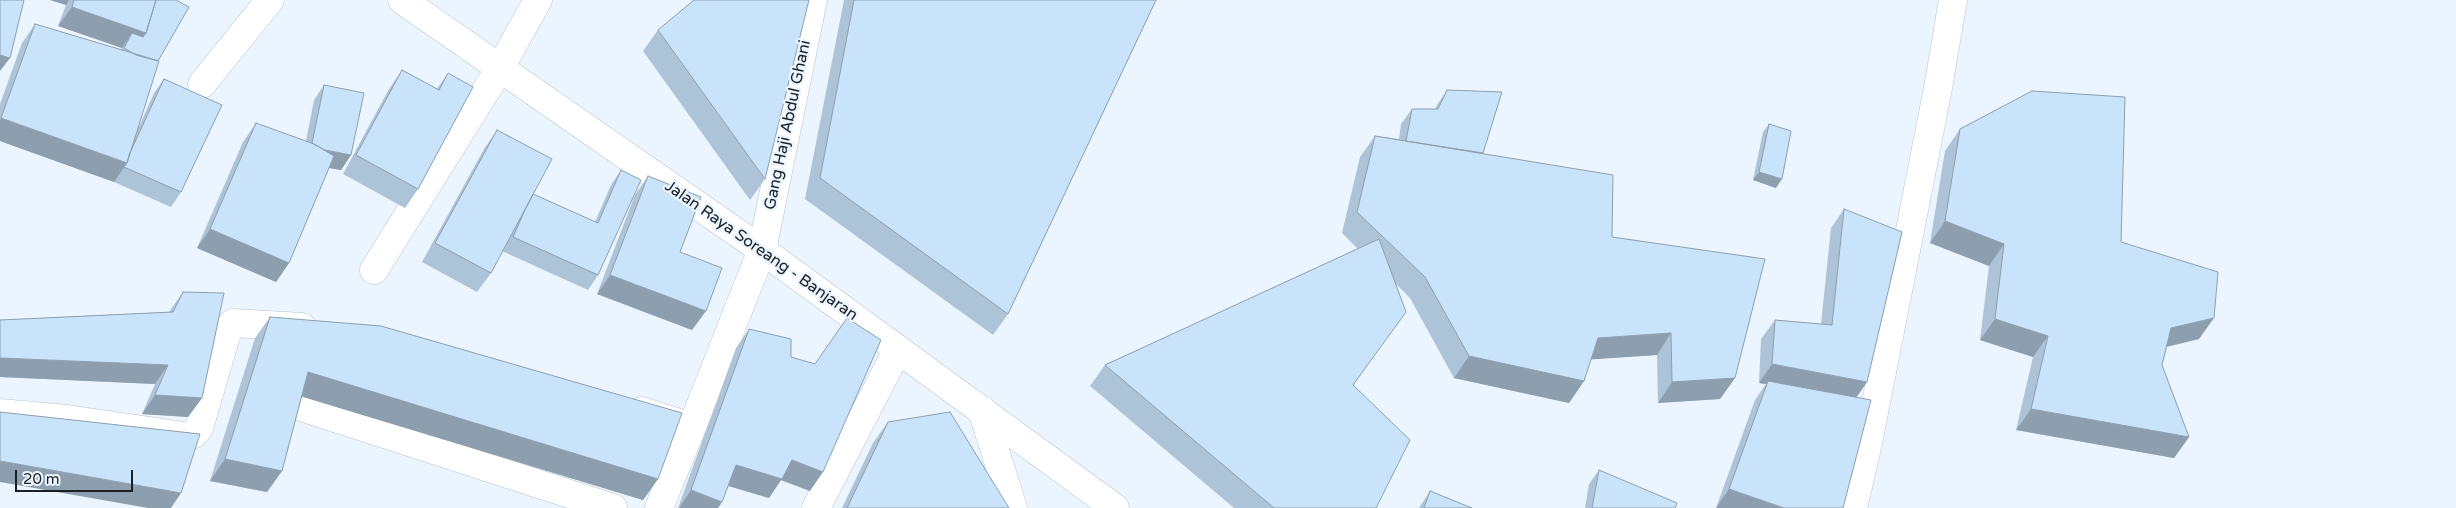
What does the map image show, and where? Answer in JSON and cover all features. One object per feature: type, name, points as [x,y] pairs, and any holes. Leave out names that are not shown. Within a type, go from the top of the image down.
[{"type":"street","points":[[202,84],[270,0]]},
{"type":"street","name":"Jalan Raya Soreang - Banjaran","points":[[402,0],[762,250],[1116,508]]},
{"type":"street","points":[[374,270],[500,68],[538,0]]},
{"type":"street","name":"Gang Haji Abdul Ghani","points":[[659,508],[762,250],[813,0]]},
{"type":"street","points":[[1853,508],[1868,443],[1953,0]]},
{"type":"street","points":[[0,413],[67,419],[184,436],[194,434],[199,428],[228,329],[233,323],[331,329]]},
{"type":"street","points":[[816,508],[898,349]]},
{"type":"street","points":[[618,404],[692,427]]},
{"type":"street","points":[[304,408],[613,508]]},
{"type":"street","points":[[982,410],[1013,508]]},
{"type":"building","points":[[0,0],[24,0],[10,58],[0,55]]},
{"type":"building","points":[[74,0],[156,0],[146,33],[72,7]]},
{"type":"building","points":[[156,0],[176,0],[189,7],[158,61],[136,55],[124,48],[132,33],[143,37],[146,33]]},
{"type":"building","points":[[694,0],[809,0],[765,179],[658,30]]},
{"type":"building","points":[[854,0],[1156,0],[1008,314],[820,178]]},
{"type":"building","points":[[35,24],[159,61],[127,163],[1,118]]},
{"type":"building","points":[[402,70],[439,90],[448,73],[473,87],[418,189],[356,155]]},
{"type":"building","points":[[164,79],[222,105],[181,192],[124,167]]},
{"type":"building","points":[[324,85],[364,93],[351,155],[325,150],[312,143]]},
{"type":"building","points":[[1447,90],[1502,92],[1483,153],[1406,141],[1412,109],[1438,109]]},
{"type":"building","points":[[2032,91],[2125,97],[2121,242],[2218,272],[2214,318],[2171,328],[2162,365],[2189,437],[2031,409],[2048,336],[1995,319],[2004,244],[1945,221],[1960,129]]},
{"type":"building","points":[[256,123],[314,144],[334,156],[289,263],[210,229]]},
{"type":"building","points":[[1769,124],[1791,131],[1782,179],[1759,172]]},
{"type":"building","points":[[497,130],[552,159],[491,273],[435,243]]},
{"type":"building","points":[[1375,136],[1613,175],[1612,237],[1765,259],[1735,378],[1672,382],[1671,333],[1598,338],[1584,381],[1469,356],[1425,277],[1357,212]]},
{"type":"building","points":[[621,170],[641,180],[598,275],[513,237],[533,194],[598,223]]},
{"type":"building","points":[[648,176],[701,197],[680,252],[722,268],[706,311],[610,275]]},
{"type":"building","points":[[1844,209],[1902,232],[1867,382],[1772,364],[1775,320],[1832,325]]},
{"type":"building","points":[[1379,239],[1406,312],[1353,385],[1410,440],[1376,508],[1274,508],[1105,365]]},
{"type":"building","points":[[183,292],[224,293],[202,398],[155,395],[168,365],[0,358],[0,320],[173,312]]},
{"type":"building","points":[[270,317],[381,326],[682,413],[658,479],[308,372],[282,471],[225,459]]},
{"type":"building","points":[[847,318],[881,340],[823,472],[792,460],[782,479],[736,465],[722,502],[691,490],[749,329],[791,339],[791,357],[815,364]]},
{"type":"building","points":[[1768,381],[1871,400],[1843,508],[1784,508],[1729,489]]},
{"type":"building","points":[[0,412],[200,434],[181,493],[0,461]]},
{"type":"building","points":[[950,412],[1009,508],[847,508],[888,422]]},
{"type":"building","points":[[1599,470],[1677,503],[1675,508],[1592,508]]},
{"type":"building","points":[[1430,491],[1472,508],[1424,508]]}]
